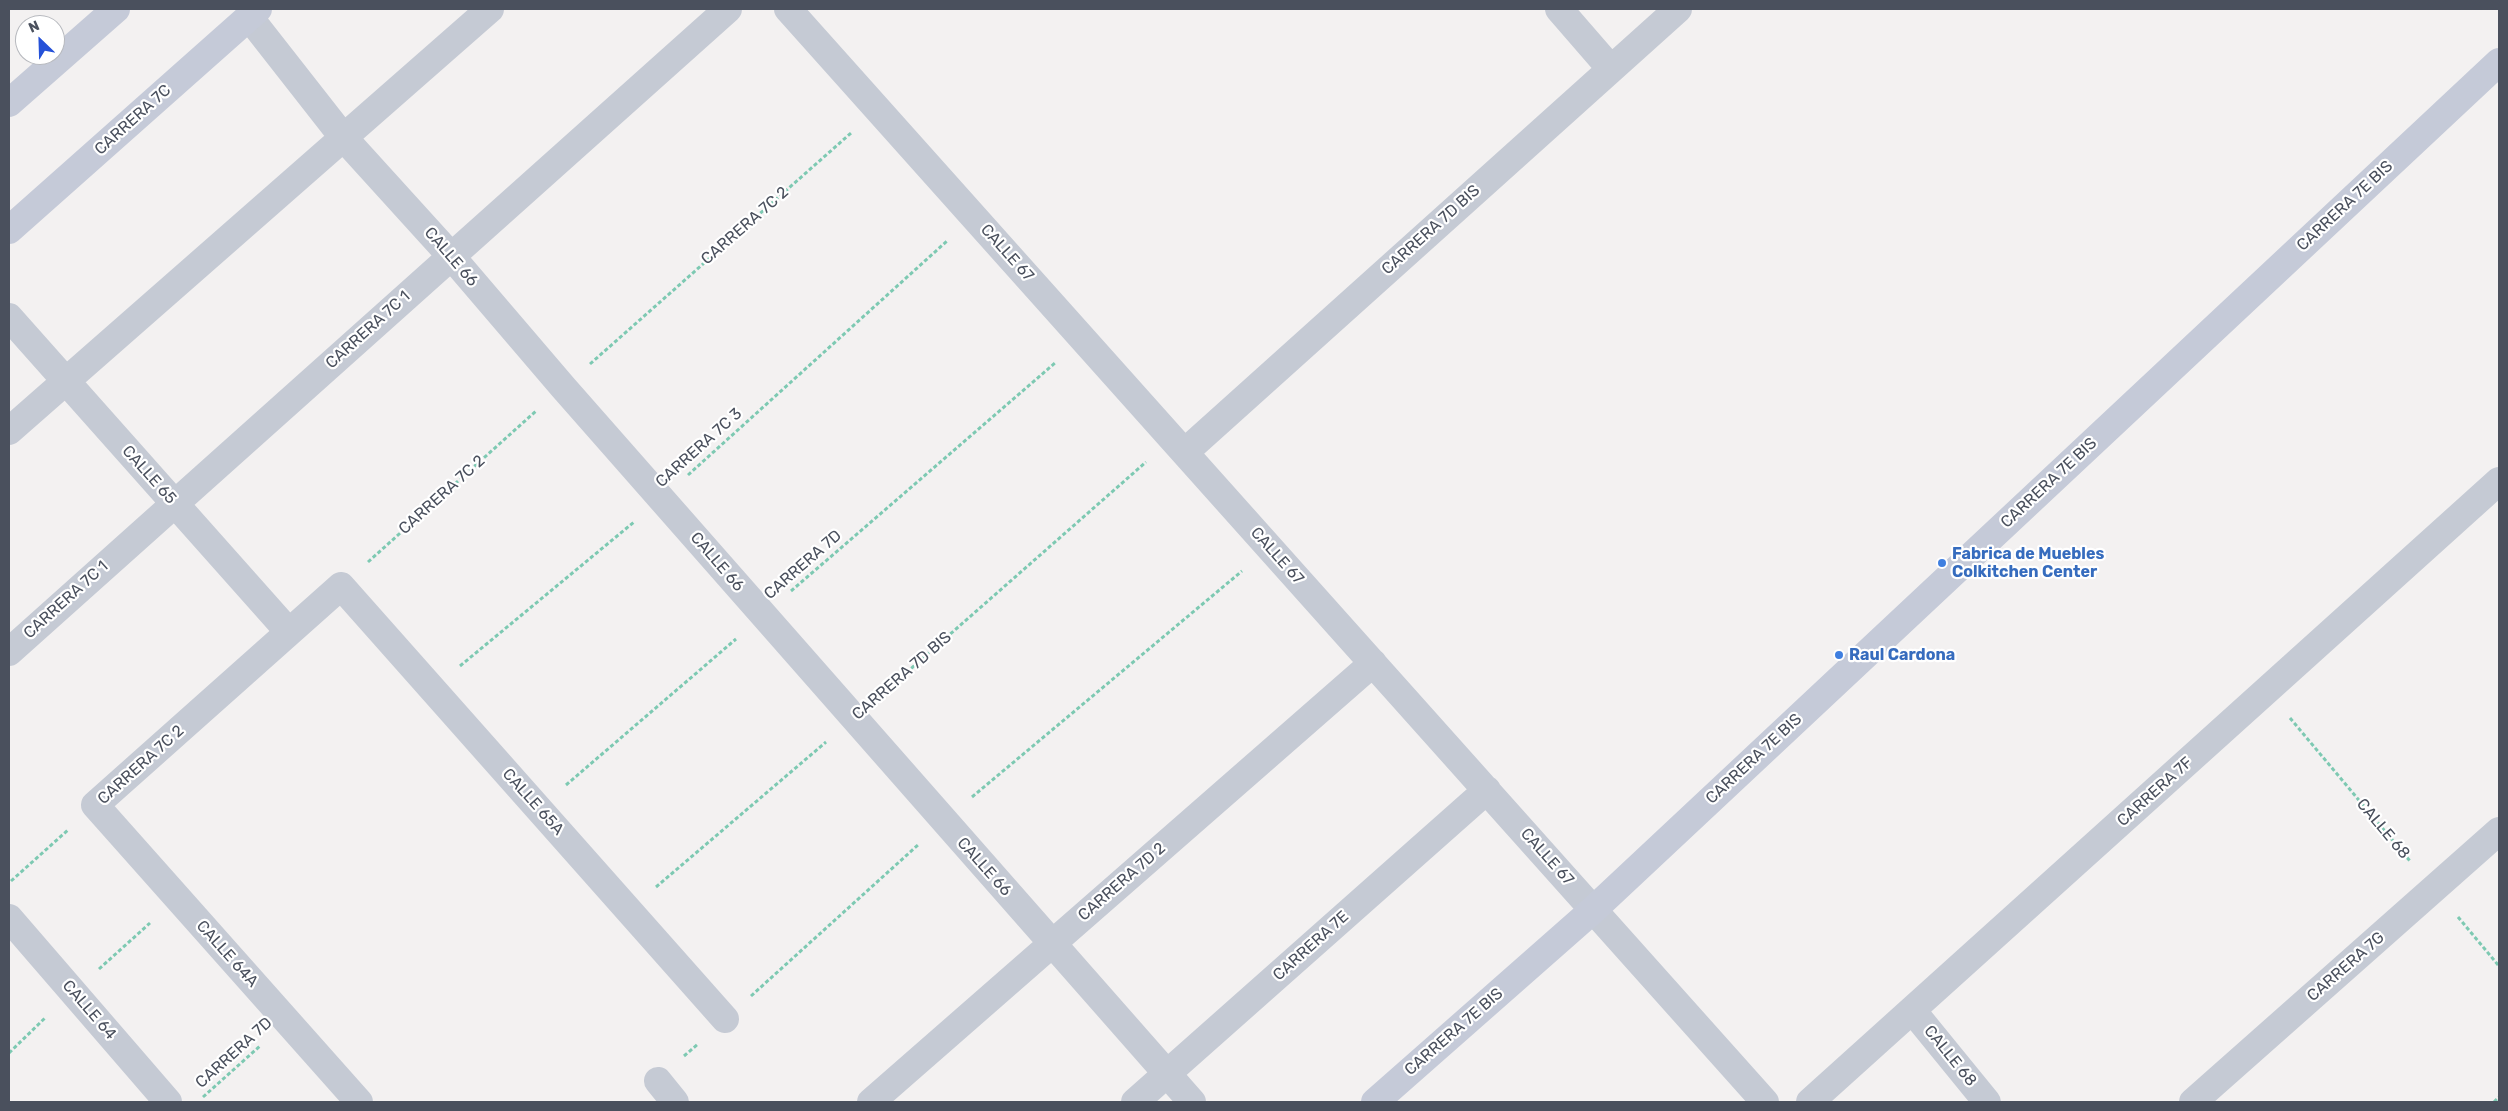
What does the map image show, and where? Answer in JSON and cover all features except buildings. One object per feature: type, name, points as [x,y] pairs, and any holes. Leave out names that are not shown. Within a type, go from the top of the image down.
[{"type":"street","points":[[9,103],[116,9]]},
{"type":"street","points":[[9,431],[490,9]]},
{"type":"street","name":"CARRERA 7C 1","points":[[9,652],[728,9]]},
{"type":"street","name":"CALLE 67","points":[[788,9],[1765,1102]]},
{"type":"street","points":[[1559,9],[1611,69]]},
{"type":"street","name":"CARRERA 7D BIS","points":[[1179,445],[1678,9]]},
{"type":"street","name":"CALLE 66","points":[[253,13],[343,137],[451,256],[661,499],[1192,1102]]},
{"type":"street","name":"CARRERA 7C","points":[[9,230],[253,13]]},
{"type":"street","name":"CARRERA 7E BIS","points":[[1375,1102],[1593,910],[2499,62]]},
{"type":"street","name":"CALLE 65","points":[[9,317],[289,632]]},
{"type":"street","name":"CARRERA 7F","points":[[1810,1102],[2499,481]]},
{"type":"street","name":"CARRERA 7C 2","points":[[96,806],[341,586]]},
{"type":"street","name":"CALLE 65A","points":[[341,586],[725,1019]]},
{"type":"street","name":"CARRERA 7D 2","points":[[871,1102],[1373,663]]},
{"type":"street","name":"CARRERA 7E","points":[[1135,1102],[1487,790]]},
{"type":"street","name":"CALLE 64A","points":[[96,806],[359,1102]]},
{"type":"street","name":"CARRERA 7G","points":[[2193,1102],[2499,831]]},
{"type":"street","name":"CALLE 64","points":[[9,918],[168,1102]]},
{"type":"street","name":"CALLE 68","points":[[1912,1010],[1987,1102]]},
{"type":"street","points":[[658,1081],[675,1102]]},
{"type":"path","name":"CARRERA 7C 2","points":[[341,586],[878,109]]},
{"type":"path","name":"CARRERA 7C 3","points":[[432,688],[661,499],[974,216]]},
{"type":"path","name":"CARRERA 7D","points":[[539,808],[1084,339]]},
{"type":"path","name":"CARRERA 7D BIS","points":[[629,910],[1179,445]]},
{"type":"path","name":"CALLE 68","points":[[2267,691],[2499,966]]},
{"type":"path","name":"CARRERA 7C 2","points":[[9,883],[96,806]]},
{"type":"path","name":"CARRERA 7D","points":[[197,1102],[287,1022]]},
{"type":"path","points":[[2494,1102],[2499,1097]]},
{"type":"place","name":"Fabrica de Muebles Colkitchen Center","points":[[1942,563]]},
{"type":"place","name":"Raul Cardona","points":[[1839,655]]}]
